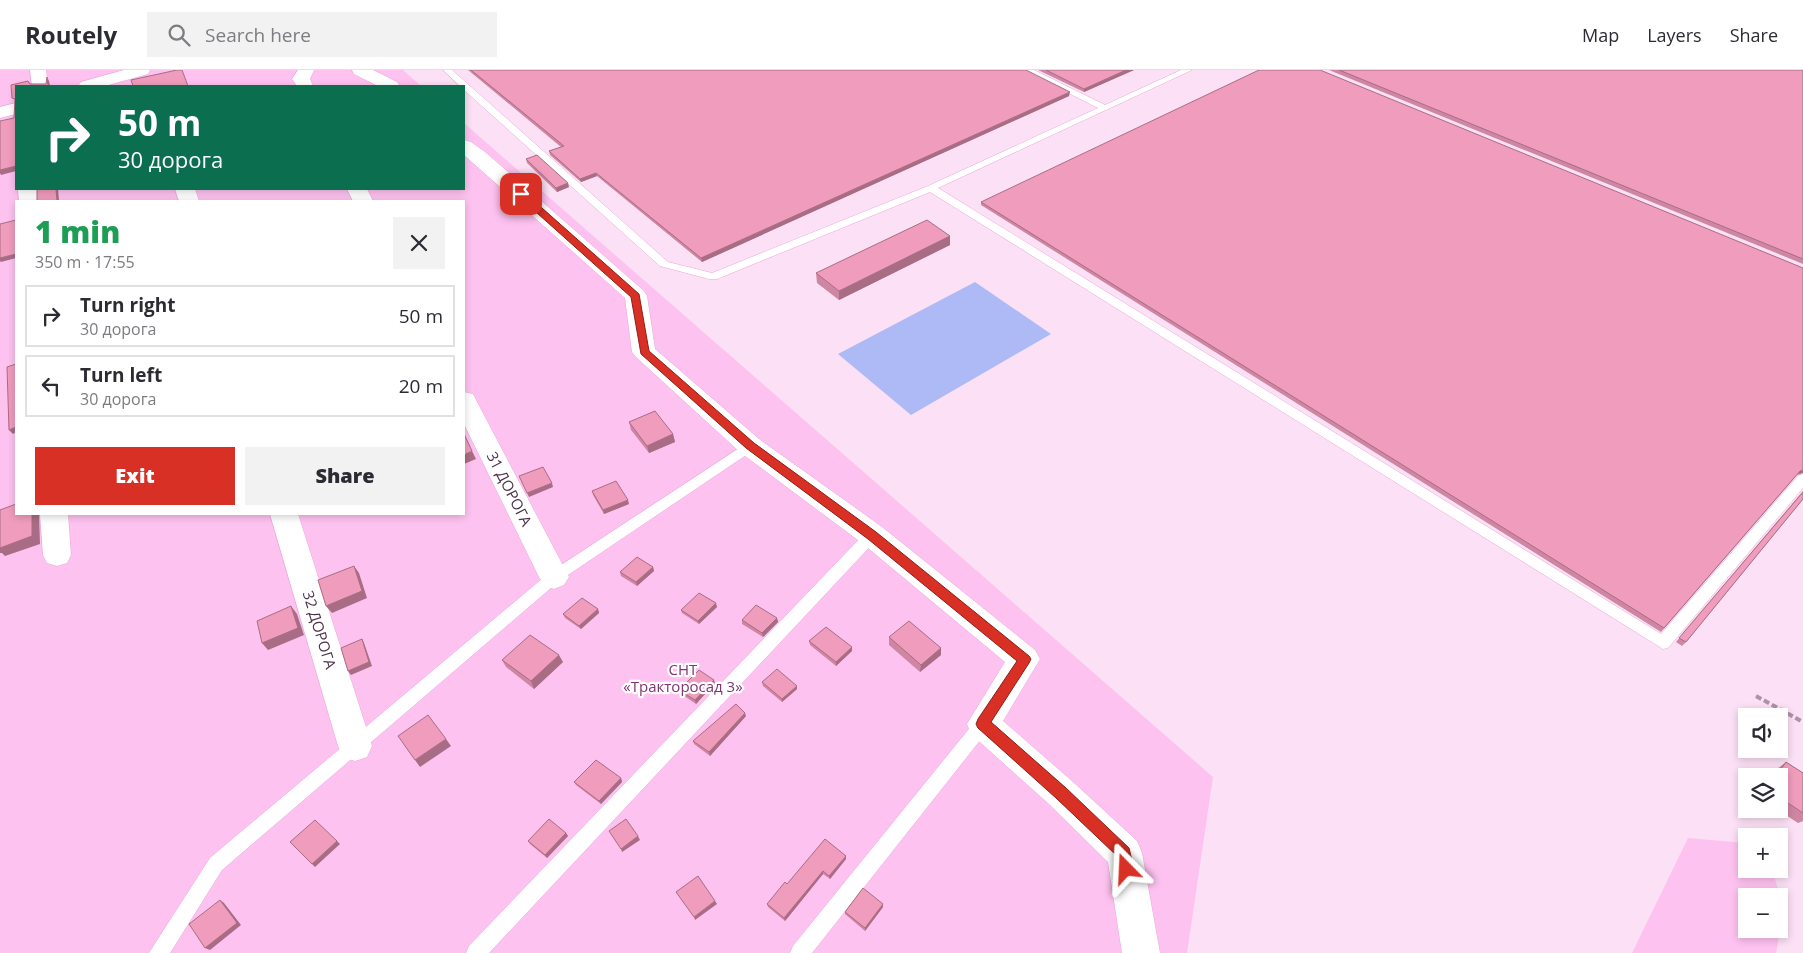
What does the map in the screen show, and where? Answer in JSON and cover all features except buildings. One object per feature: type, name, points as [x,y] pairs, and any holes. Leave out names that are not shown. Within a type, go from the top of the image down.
[{"type":"street","points":[[38,70],[40,85]]},
{"type":"street","points":[[304,85],[301,79],[306,70]]},
{"type":"street","points":[[360,70],[389,85]]},
{"type":"street","points":[[92,85],[149,73]]},
{"type":"street","points":[[0,113],[15,108]]},
{"type":"street","points":[[465,147],[478,156],[636,296],[644,352],[750,446],[872,535],[1024,659],[983,724],[1061,793],[1124,853],[1141,953]]},
{"type":"street","name":"31 ДОРОГА","points":[[465,402],[554,577]]},
{"type":"street","points":[[54,515],[57,556]]},
{"type":"street","name":"32 ДОРОГА","points":[[284,515],[355,746]]},
{"type":"lane","points":[[447,70],[464,85]]},
{"type":"lane","points":[[1027,70],[1103,107]]},
{"type":"lane","points":[[465,86],[664,264],[713,276],[931,188],[1103,107],[1188,70]]},
{"type":"lane","points":[[931,188],[1663,643],[1803,479]]},
{"type":"lane","points":[[159,953],[216,864],[554,577],[750,446]]},
{"type":"lane","points":[[476,953],[872,535]]},
{"type":"lane","points":[[800,953],[983,724]]},
{"type":"path","points":[[1756,696],[1803,722]]},
{"type":"green space","name":"СНТ «Тракторосад 3»","points":[[0,70],[403,70],[420,85],[15,85],[15,190],[465,190],[465,124],[1213,777],[1187,953],[0,953]]},
{"type":"green space","points":[[1688,838],[1738,842],[1738,878],[1775,878],[1778,888],[1738,888],[1738,938],[1779,938],[1776,953],[1632,953]]},
{"type":"water","points":[[975,282],[1051,334],[911,415],[838,354]]},
{"type":"route","points":[[521,194],[636,296],[644,352],[750,446],[872,535],[1024,659],[983,724],[1061,793],[1124,853],[1126,869]]}]
